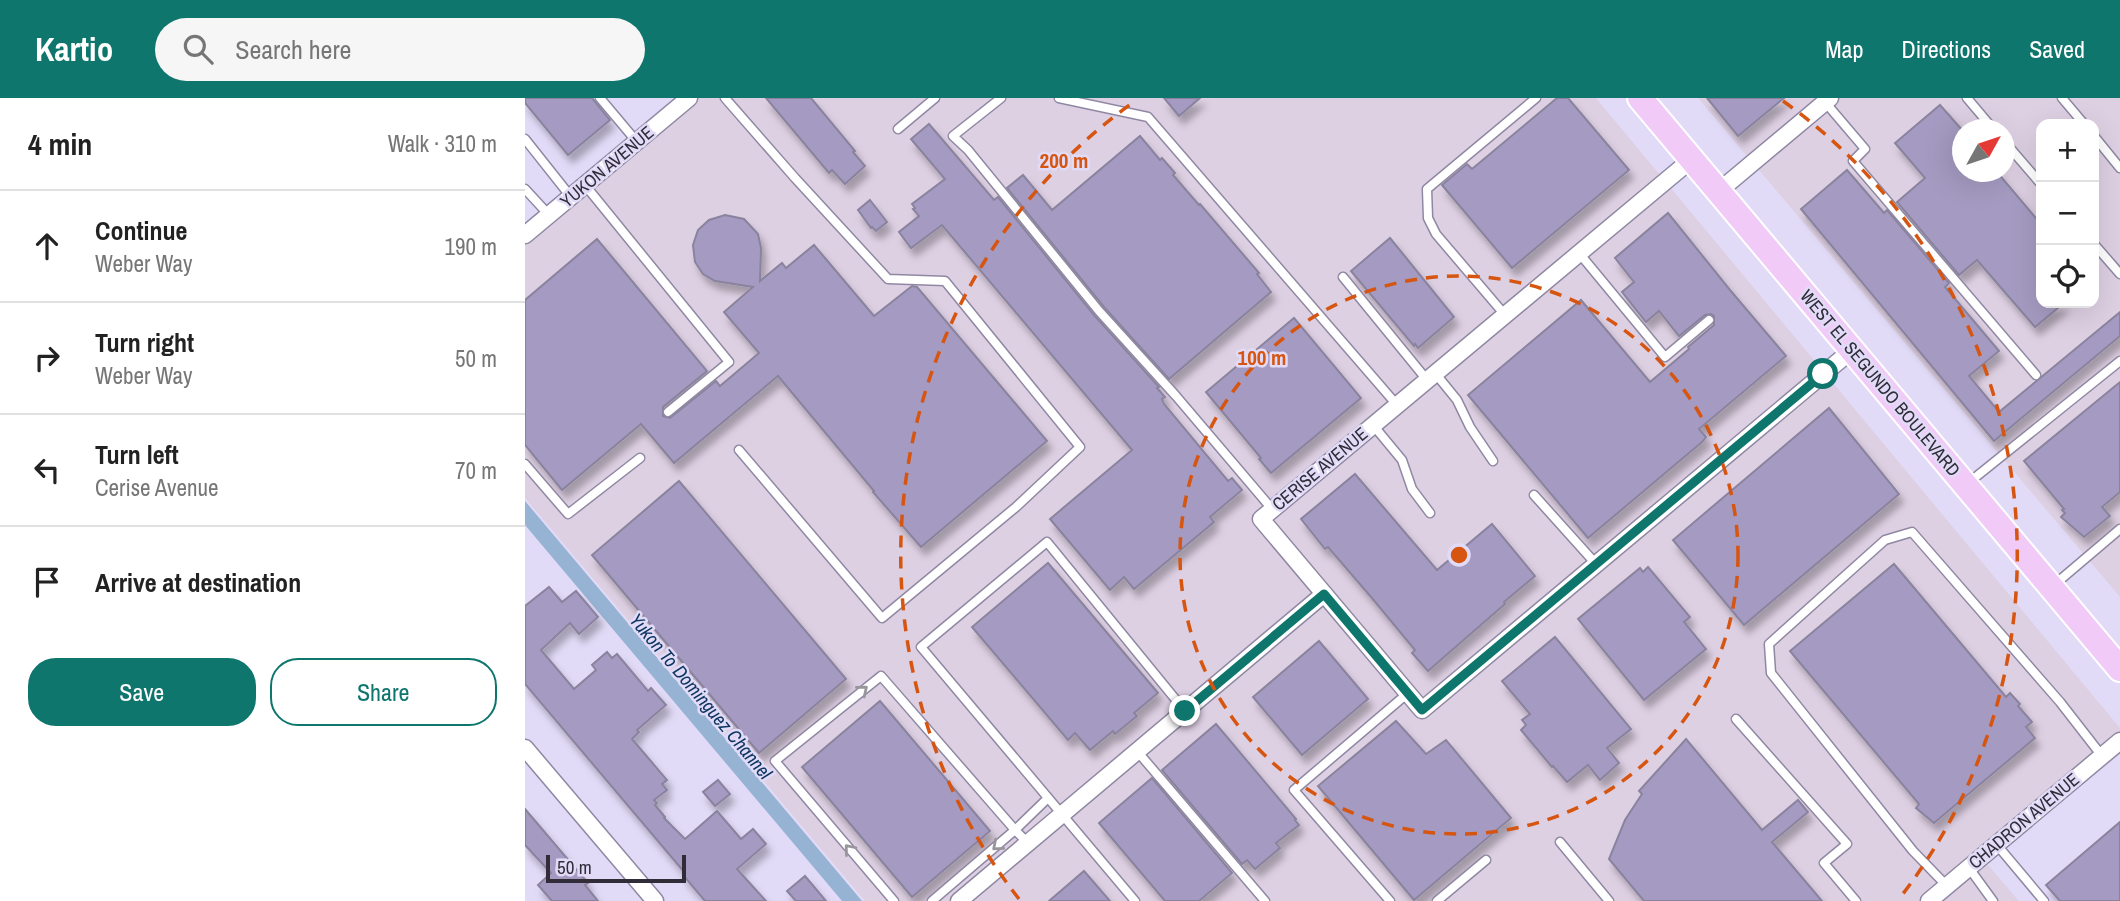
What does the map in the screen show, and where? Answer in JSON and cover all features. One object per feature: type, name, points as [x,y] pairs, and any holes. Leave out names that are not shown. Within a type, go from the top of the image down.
[{"type":"main road","name":"WEST EL SEGUNDO BOULEVARD","points":[[1640,98],[2120,669]]},
{"type":"street","name":"YUKON AVENUE","points":[[525,235],[689,98]]},
{"type":"street","points":[[1719,191],[1827,100]]},
{"type":"street","name":"CERISE AVENUE","points":[[1324,594],[1261,519],[1692,159]]},
{"type":"street","points":[[959,901],[1324,594],[1422,710],[1852,350]]},
{"type":"street","name":"CHADRON AVENUE","points":[[1929,901],[2120,741]]},
{"type":"street","points":[[525,748],[655,901]]},
{"type":"lane","points":[[600,98],[637,142]]},
{"type":"lane","points":[[725,98],[888,279],[946,281],[1080,447],[1016,507],[882,618],[740,450]]},
{"type":"lane","points":[[898,129],[935,98]]},
{"type":"lane","points":[[1001,98],[953,136],[968,150],[1099,311],[1272,509]]},
{"type":"lane","points":[[1059,98],[1148,117],[1397,405]]},
{"type":"lane","points":[[1505,315],[1436,234],[1428,218],[1427,189],[1536,98]]},
{"type":"lane","points":[[1967,98],[1985,119]]},
{"type":"lane","points":[[2062,98],[2080,119]]},
{"type":"lane","points":[[1827,100],[1864,149],[1853,161],[2036,374]]},
{"type":"lane","points":[[525,139],[571,197]]},
{"type":"lane","points":[[2099,142],[2120,168]]},
{"type":"lane","points":[[2015,154],[2039,182]]},
{"type":"lane","points":[[585,185],[729,362],[668,412]]},
{"type":"lane","points":[[525,189],[549,215]]},
{"type":"lane","points":[[2095,245],[2120,274]]},
{"type":"lane","points":[[1579,253],[1665,356],[1709,320]]},
{"type":"lane","points":[[1343,277],[1431,376],[1457,400],[1470,427],[1493,461]]},
{"type":"lane","points":[[1966,485],[2120,361]]},
{"type":"lane","points":[[1373,425],[1402,460],[1412,489],[1430,513]]},
{"type":"lane","points":[[525,464],[568,514],[640,458]]},
{"type":"lane","points":[[1534,495],[1596,564]]},
{"type":"lane","points":[[2051,587],[2120,528]]},
{"type":"lane","points":[[1947,886],[1913,851],[1771,673],[1769,644],[1885,540],[1912,532],[2060,702],[2102,757]]},
{"type":"lane","points":[[1135,901],[921,647],[1047,542],[1185,711]]},
{"type":"lane","points":[[894,901],[775,761],[881,676],[1028,843]]},
{"type":"lane","points":[[1390,901],[1294,790],[1408,693]]},
{"type":"lane","points":[[1736,719],[1847,844],[1824,863],[1856,901]]},
{"type":"lane","points":[[1137,751],[1265,901]]},
{"type":"lane","points":[[932,901],[1048,798]]},
{"type":"lane","points":[[1560,842],[1609,901]]},
{"type":"lane","points":[[1997,845],[2044,901]]},
{"type":"lane","points":[[1437,901],[1486,860]]},
{"type":"lane","points":[[1969,868],[1993,901]]},
{"type":"shaded area","points":[[689,98],[1596,98],[2120,728],[2120,741],[1982,858],[2019,901],[865,901],[525,498],[525,235]]},
{"type":"shaded area","points":[[1698,98],[2120,98],[2120,597]]},
{"type":"water","points":[[525,501],[862,901],[842,901],[525,525]]},
{"type":"building","points":[[525,98],[592,98],[610,120],[568,155],[525,103]]},
{"type":"building","points":[[766,98],[811,98],[865,166],[845,184],[832,170],[829,173]]},
{"type":"building","points":[[1164,98],[1200,98],[1179,116]]},
{"type":"building","points":[[1557,98],[1568,98],[1629,170],[1512,268],[1442,185],[1467,164],[1472,169]]},
{"type":"building","points":[[1707,98],[1784,98],[1738,136]]},
{"type":"building","points":[[1940,105],[1952,119],[1952,182],[2005,182],[2036,218],[2036,308],[2058,308],[2035,327],[1977,260],[1959,275],[1897,202],[1925,178],[1895,143]]},
{"type":"building","points":[[929,124],[994,200],[998,197],[1094,315],[1159,387],[1157,388],[1165,397],[1162,399],[1164,404],[1228,481],[1232,478],[1242,490],[1210,517],[1214,522],[1134,589],[1124,577],[1110,590],[1050,519],[1132,450],[942,225],[911,248],[899,232],[919,216],[912,204],[945,179],[911,139]]},
{"type":"building","points":[[1140,136],[1160,160],[1162,158],[1175,173],[1173,175],[1259,273],[1257,274],[1271,292],[1169,379],[1104,307],[1007,188],[1023,175],[1052,210]]},
{"type":"building","points":[[1847,170],[1884,213],[1887,210],[1949,283],[1945,287],[1999,351],[1969,376],[1999,412],[2120,312],[2120,336],[1994,441],[1801,209]]},
{"type":"building","points":[[870,200],[887,222],[876,231],[858,210]]},
{"type":"building","points":[[1668,213],[1786,356],[1699,429],[1706,437],[1702,442],[1588,538],[1468,395],[1581,300],[1650,382],[1689,349],[1688,347],[1714,325],[1714,316],[1705,315],[1679,336],[1659,311],[1646,322],[1622,292],[1634,282],[1615,258]]},
{"type":"building","points":[[725,215],[744,219],[758,234],[761,248],[760,281],[782,263],[786,268],[814,245],[874,316],[912,286],[917,287],[1047,441],[921,547],[778,376],[674,463],[641,424],[562,490],[525,445],[525,300],[597,239],[707,371],[663,407],[663,416],[670,418],[716,381],[720,386],[759,353],[724,312],[753,287],[715,281],[703,274],[695,262],[693,245],[698,230],[709,220]]},
{"type":"building","points":[[1390,238],[1454,317],[1418,348],[1351,271]]},
{"type":"building","points":[[1294,318],[1361,398],[1271,473],[1206,392]]},
{"type":"building","points":[[2120,382],[2120,492],[2102,507],[2110,516],[2084,537],[2061,517],[2065,513],[2062,510],[2064,509],[2024,461]]},
{"type":"building","points":[[1829,408],[1899,494],[1744,625],[1673,540]]},
{"type":"building","points":[[1355,474],[1437,570],[1492,524],[1535,576],[1428,671],[1412,653],[1415,650],[1371,597],[1328,547],[1325,549],[1301,519]]},
{"type":"building","points":[[679,481],[846,679],[759,753],[592,555]]},
{"type":"building","points":[[1048,563],[1158,693],[1134,713],[1137,716],[1090,750],[1075,733],[1068,740],[972,627]]},
{"type":"building","points":[[1894,564],[2006,697],[2010,693],[2020,704],[2018,706],[2032,722],[2026,727],[2035,738],[1934,823],[1916,808],[1919,804],[1790,651]]},
{"type":"building","points":[[1648,567],[1690,617],[1684,622],[1706,649],[1644,700],[1578,619],[1640,568],[1643,572]]},
{"type":"building","points":[[549,587],[562,602],[576,591],[598,617],[579,634],[570,623],[541,650],[574,689],[596,670],[592,665],[607,652],[612,658],[617,654],[648,691],[651,688],[666,705],[637,730],[639,732],[632,739],[667,780],[662,784],[667,790],[654,800],[657,803],[655,805],[685,839],[717,811],[741,839],[753,829],[766,844],[737,869],[766,901],[705,901],[683,875],[685,873],[525,684],[525,606]]},
{"type":"building","points":[[1555,637],[1631,729],[1607,748],[1619,763],[1600,780],[1588,765],[1567,782],[1552,767],[1521,730],[1526,725],[1522,720],[1530,714],[1502,681]]},
{"type":"building","points":[[1319,641],[1368,699],[1302,755],[1253,697]]},
{"type":"building","points":[[880,701],[990,831],[912,897],[802,767]]},
{"type":"building","points":[[1396,721],[1426,754],[1446,740],[1511,818],[1414,900],[1318,786]]},
{"type":"building","points":[[1216,724],[1299,825],[1276,843],[1280,848],[1255,869],[1247,860],[1242,864],[1162,770]]},
{"type":"building","points":[[1686,739],[1762,830],[1798,800],[1808,812],[1772,842],[1822,901],[1644,901],[1609,859],[1625,820],[1642,794],[1639,791]]},
{"type":"building","points":[[1152,778],[1232,873],[1199,901],[1165,901],[1099,823]]},
{"type":"building","points":[[718,780],[730,794],[715,806],[703,792]]},
{"type":"building","points":[[525,809],[588,883],[585,885],[598,901],[552,901],[538,885],[551,873],[525,845]]},
{"type":"building","points":[[2120,822],[2120,901],[2060,901],[2046,885]]},
{"type":"building","points":[[1084,871],[1110,901],[1049,901]]},
{"type":"building","points":[[805,876],[826,901],[796,901],[787,891]]},
{"type":"route","points":[[1185,711],[1324,594],[1422,710],[1823,374]]},
{"type":"water label","name":"Yukon To Dominguez Channel","points":[[701,696]]}]
